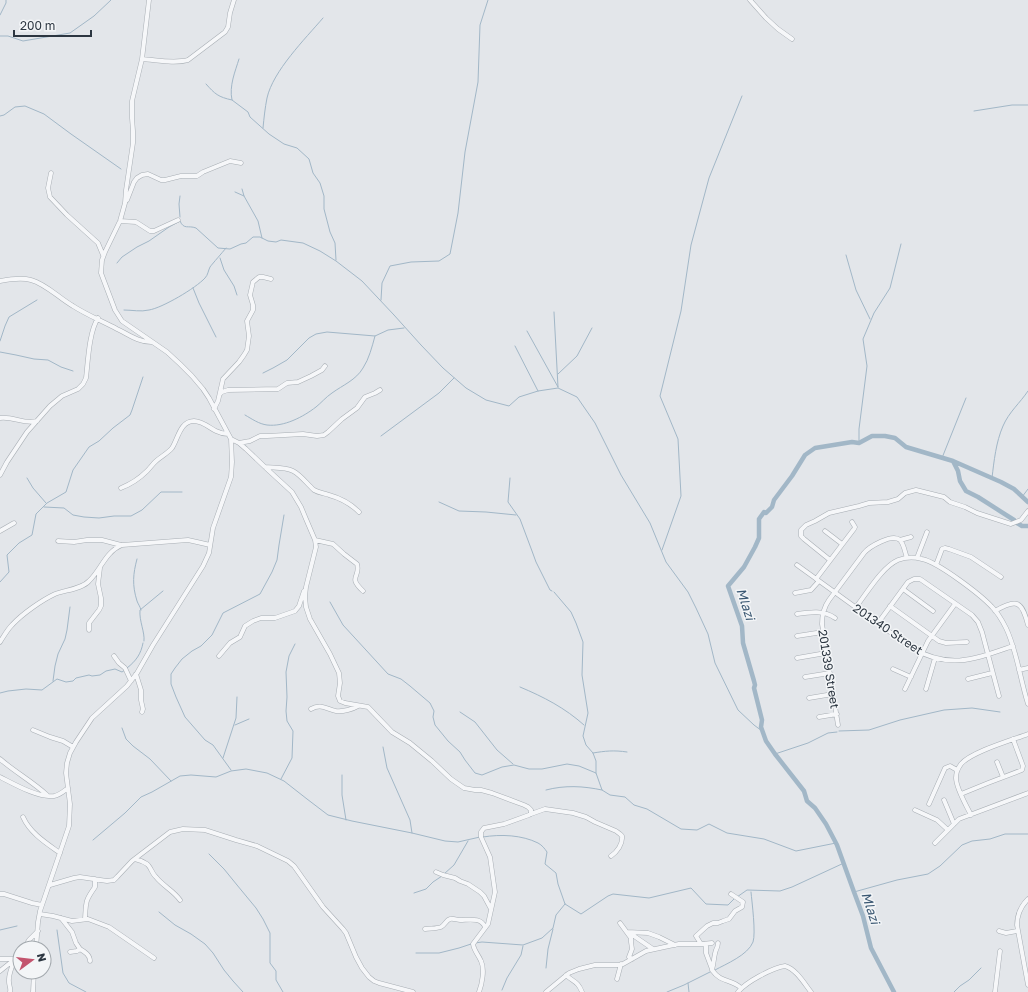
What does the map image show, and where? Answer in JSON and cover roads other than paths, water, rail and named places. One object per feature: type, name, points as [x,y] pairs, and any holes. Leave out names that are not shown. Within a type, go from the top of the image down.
[{"type":"street","points":[[126,202],[126,190],[133,144],[132,101],[142,59],[149,0]]},
{"type":"street","points":[[142,59],[172,62],[188,60],[225,32],[228,27],[234,0]]},
{"type":"street","points":[[750,0],[766,18],[792,39]]},
{"type":"street","points":[[37,940],[42,905],[69,826],[70,804],[66,773],[67,763],[73,746],[92,718],[131,681],[203,566],[209,553],[213,528],[232,472],[230,439],[203,389],[167,352],[125,324],[118,315],[102,277],[101,267],[104,256],[120,221],[136,178],[146,173],[161,180],[181,176],[197,176],[230,161],[241,163]]},
{"type":"street","points":[[51,173],[48,188],[50,197],[98,243],[104,256]]},
{"type":"street","points":[[120,221],[136,222],[150,231],[156,230],[178,220]]},
{"type":"street","points":[[214,409],[217,404],[223,379],[239,362],[247,350],[249,336],[247,321],[253,310],[250,295],[253,282],[259,277],[271,279]]},
{"type":"street","points":[[0,281],[24,279],[35,282],[86,314],[98,318],[139,340],[152,342]]},
{"type":"street","points":[[0,475],[27,432],[50,406],[59,398],[78,389],[83,384],[86,378],[92,334],[95,322],[98,318]]},
{"type":"street","points":[[220,394],[228,390],[278,389],[287,383],[298,382],[311,376],[322,370],[325,366]]},
{"type":"street","points":[[240,443],[250,441],[260,436],[302,434],[317,436],[324,435],[357,408],[366,397],[380,390]]},
{"type":"street","points":[[0,418],[10,418],[30,422],[35,422],[39,419]]},
{"type":"street","points":[[121,488],[135,481],[144,474],[153,463],[170,450],[185,424],[194,420],[199,421],[218,432],[228,434]]},
{"type":"street","points":[[230,439],[240,443],[292,492],[301,506],[315,540],[315,552],[306,587],[308,614],[339,673],[340,683],[338,699],[345,703],[364,706],[371,709],[392,732],[410,743],[451,779],[464,788],[481,790],[500,795],[528,807],[531,810],[531,814]]},
{"type":"street","points":[[0,465],[7,462]]},
{"type":"street","points":[[265,467],[287,469],[295,472],[316,491],[340,499],[359,512]]},
{"type":"street","points":[[830,560],[805,541],[801,536],[802,530],[806,525],[829,513],[869,503],[888,502],[898,499],[905,493],[915,490],[944,497],[950,502],[977,513],[1011,524],[1021,520],[1028,511]]},
{"type":"street","points":[[795,593],[811,590],[830,560],[855,528],[852,522]]},
{"type":"street","points":[[0,531],[14,523]]},
{"type":"street","points":[[825,531],[842,544]]},
{"type":"street","points":[[917,558],[927,532]]},
{"type":"street","name":"201339 Street","points":[[838,725],[822,624],[823,614],[827,602],[868,549],[890,538],[900,540],[911,537]]},
{"type":"street","points":[[58,541],[74,542],[102,540],[122,545]]},
{"type":"street","points":[[0,642],[12,625],[27,612],[51,596],[84,585],[89,581],[100,565],[118,546],[188,540],[210,545]]},
{"type":"street","points":[[315,540],[333,544],[357,564],[358,570],[355,581],[362,591]]},
{"type":"street","points":[[900,540],[907,558]]},
{"type":"street","points":[[936,565],[941,551],[945,548],[971,557],[1001,577]]},
{"type":"street","points":[[856,607],[886,569],[894,562],[907,558],[917,558],[926,560],[936,565],[978,595],[995,611],[1005,626],[1013,646],[1028,704]]},
{"type":"street","points":[[89,630],[89,622],[101,606],[98,584],[100,565]]},
{"type":"street","name":"201340 Street","points":[[797,565],[922,654],[934,658],[959,661],[971,659],[1013,646]]},
{"type":"street","points":[[878,623],[903,589],[911,580],[918,578],[956,604],[978,622],[999,696]]},
{"type":"street","points":[[219,656],[230,643],[240,637],[245,626],[253,621],[261,618],[275,618],[295,611],[299,606],[306,587]]},
{"type":"street","points":[[903,589],[933,611]]},
{"type":"street","points":[[995,611],[1006,604],[1010,603],[1019,605],[1024,611],[1028,625]]},
{"type":"street","points":[[906,689],[928,641],[956,604]]},
{"type":"street","points":[[890,606],[939,641],[946,643],[967,642]]},
{"type":"street","points":[[797,614],[814,612],[830,615],[835,618]]},
{"type":"street","points":[[797,636],[823,632]]},
{"type":"street","points":[[796,658],[826,652]]},
{"type":"street","points":[[114,656],[118,663],[126,668],[131,681]]},
{"type":"street","points":[[926,689],[934,658]]},
{"type":"street","points":[[1019,670],[1028,668]]},
{"type":"street","points":[[893,669],[911,677]]},
{"type":"street","points":[[805,677],[830,673]]},
{"type":"street","points":[[968,679],[992,673]]},
{"type":"street","points":[[136,674],[141,690],[142,712]]},
{"type":"street","points":[[809,698],[833,694]]},
{"type":"street","points":[[311,709],[316,706],[322,706],[336,711],[341,711],[359,706]]},
{"type":"street","points":[[819,717],[836,714]]},
{"type":"street","points":[[33,730],[73,746]]},
{"type":"street","points":[[971,815],[956,781],[957,770],[961,764],[968,758],[988,748],[1028,734]]},
{"type":"street","points":[[1013,739],[1023,766],[1022,770]]},
{"type":"street","points":[[0,759],[20,775],[36,785],[47,796]]},
{"type":"street","points":[[997,762],[1003,777]]},
{"type":"street","points":[[929,804],[945,768],[950,766],[957,770]]},
{"type":"street","points":[[962,794],[1027,769]]},
{"type":"street","points":[[0,777],[31,792],[47,796],[55,796],[68,788]]},
{"type":"street","points":[[935,844],[959,819],[1028,793]]},
{"type":"street","points":[[944,800],[954,824]]},
{"type":"street","points":[[479,992],[483,967],[481,960],[474,950],[473,944],[488,924],[495,892],[492,863],[481,837],[482,830],[487,827],[504,824],[519,819],[545,809],[568,812],[586,817],[618,832],[622,836],[621,844],[611,856]]},
{"type":"street","points":[[915,810],[937,820],[948,830]]},
{"type":"street","points":[[23,817],[38,837],[60,853]]},
{"type":"street","points":[[50,885],[74,878],[107,881],[114,880],[135,859],[170,832],[183,829],[205,830],[257,846],[294,866],[323,907],[343,928],[356,957],[362,968],[369,976],[379,983],[414,992]]},
{"type":"street","points":[[135,859],[145,862],[157,878],[180,900]]},
{"type":"street","points":[[436,872],[443,876],[456,878],[477,890],[484,896],[491,910]]},
{"type":"street","points":[[85,919],[86,903],[89,895],[95,887],[94,879]]},
{"type":"street","points":[[0,894],[42,905]]},
{"type":"street","points":[[731,894],[743,902],[742,907],[735,911],[729,919],[707,926],[696,936],[700,943],[706,946],[706,954],[712,972],[717,977],[736,984],[741,988]]},
{"type":"street","points":[[1028,899],[1019,911],[1017,920],[1017,931],[1026,962],[1028,985]]},
{"type":"street","points":[[40,914],[72,921],[85,919],[109,927],[154,958]]},
{"type":"street","points":[[61,918],[72,932],[80,949],[88,954],[90,961]]},
{"type":"street","points":[[425,929],[440,928],[451,919],[473,919],[482,922],[485,927]]},
{"type":"street","points":[[620,923],[631,938],[630,942],[632,949],[629,959]]},
{"type":"street","points":[[29,940],[38,931]]},
{"type":"street","points":[[999,931],[1006,934],[1017,931]]},
{"type":"street","points":[[628,933],[648,933],[659,936],[675,945]]},
{"type":"street","points":[[628,933],[653,949]]},
{"type":"street","points":[[662,947],[666,940]]},
{"type":"street","points":[[546,992],[566,975],[586,967],[595,965],[612,966],[621,964],[646,951],[662,947],[712,943]]},
{"type":"street","points":[[712,969],[718,943]]},
{"type":"street","points":[[70,952],[80,949]]},
{"type":"street","points":[[995,992],[1000,951]]},
{"type":"street","points":[[0,959],[12,959]]},
{"type":"street","points":[[0,971],[12,961]]},
{"type":"street","points":[[617,979],[621,964]]},
{"type":"street","points":[[738,992],[741,988],[758,977],[785,966],[792,969],[811,992]]},
{"type":"street","points":[[10,992],[9,977],[12,968]]},
{"type":"street","points":[[566,975],[577,983],[582,992]]},
{"type":"street","points":[[33,992],[34,980]]},
{"type":"waterway","points":[[0,15],[6,0]]},
{"type":"waterway","points":[[0,36],[8,36],[23,41],[70,33],[94,16],[111,0]]},
{"type":"waterway","points":[[381,300],[382,283],[390,266],[411,262],[439,261],[450,254],[458,213],[465,152],[478,82],[480,25],[488,0]]},
{"type":"waterway","points":[[263,128],[265,109],[270,88],[290,56],[323,18]]},
{"type":"waterway","points":[[239,59],[232,84],[232,100],[248,112],[250,117],[269,134],[284,144],[297,148],[309,159],[313,173],[320,183],[324,196],[324,209],[330,232],[335,243],[336,260]]},
{"type":"waterway","points":[[206,84],[217,95],[232,100]]},
{"type":"waterway","points":[[662,550],[681,496],[678,439],[660,396],[681,311],[691,245],[709,178],[742,96]]},
{"type":"waterway","points":[[974,111],[1012,105],[1028,105]]},
{"type":"waterway","points":[[0,116],[4,115],[15,107],[25,106],[44,114],[121,169]]},
{"type":"waterway","points":[[242,189],[244,196],[258,221],[262,238]]},
{"type":"waterway","points":[[235,192],[244,196]]},
{"type":"waterway","points":[[180,196],[180,217]]},
{"type":"waterway","points":[[117,263],[122,257],[180,221],[185,226],[196,228],[218,248],[230,249],[246,243],[253,237],[260,237],[268,241],[276,242],[281,240],[303,243],[336,261],[362,281],[443,368],[466,388],[486,400],[509,406],[519,397],[538,391],[558,388],[577,397],[595,423],[621,475],[650,523],[666,562],[688,592],[708,634],[715,663],[738,710],[762,731]]},
{"type":"waterway","points":[[859,443],[859,429],[867,366],[863,339],[874,313],[890,288],[901,244]]},
{"type":"waterway","points":[[124,310],[149,310],[170,302],[187,292],[205,278],[210,267],[226,248]]},
{"type":"waterway","points":[[846,255],[856,290],[870,319]]},
{"type":"waterway","points":[[220,258],[224,270],[234,286],[237,295]]},
{"type":"waterway","points":[[193,288],[216,337]]},
{"type":"waterway","points":[[0,341],[9,317],[37,300]]},
{"type":"waterway","points":[[554,312],[558,387]]},
{"type":"waterway","points":[[263,373],[287,360],[309,338],[316,334],[327,332],[375,336],[388,330],[404,328]]},
{"type":"waterway","points":[[558,374],[577,356],[592,328]]},
{"type":"waterway","points":[[527,331],[558,387]]},
{"type":"waterway","points":[[245,415],[261,424],[273,425],[287,423],[305,414],[353,379],[360,372],[369,357],[375,336]]},
{"type":"waterway","points":[[515,346],[538,391]]},
{"type":"waterway","points":[[0,352],[34,359],[48,360],[73,371]]},
{"type":"waterway","points":[[0,582],[9,572],[7,555],[19,543],[32,535],[36,514],[47,503],[66,492],[73,470],[89,447],[99,441],[130,415],[143,377]]},
{"type":"waterway","points":[[381,436],[439,393],[454,378]]},
{"type":"waterway","points":[[992,478],[997,445],[1003,426],[1008,416],[1028,391]]},
{"type":"waterway","points":[[942,458],[966,398]]},
{"type":"waterway","name":"Mlazi","points":[[894,992],[871,948],[863,916],[837,845],[826,824],[815,808],[807,801],[804,791],[766,741],[761,727],[762,720],[754,688],[755,685],[743,643],[742,626],[728,586],[744,567],[755,547],[759,538],[759,519],[764,512],[766,513],[772,507],[774,500],[792,476],[805,455],[815,448],[852,442],[859,443],[872,436],[895,438],[906,447],[953,461],[1001,482],[1014,489],[1028,502]]},
{"type":"waterway","points":[[953,461],[958,471],[960,481],[966,491],[1014,520]]},
{"type":"waterway","points":[[27,478],[33,488],[46,503]]},
{"type":"waterway","points":[[510,478],[508,502],[520,519],[536,562],[550,590],[552,591]]},
{"type":"waterway","points":[[1022,497],[1028,489]]},
{"type":"waterway","points":[[44,507],[64,508],[73,515],[84,517],[99,518],[131,516],[142,510],[161,492],[182,492]]},
{"type":"waterway","points":[[439,502],[459,511],[516,515]]},
{"type":"waterway","points":[[231,770],[213,745],[205,740],[185,717],[171,684],[171,674],[182,659],[201,646],[212,635],[223,613],[260,594],[277,560],[284,515]]},
{"type":"waterway","points":[[1017,523],[1022,526],[1028,526]]},
{"type":"waterway","points":[[137,559],[134,585],[135,595],[141,610]]},
{"type":"waterway","points":[[144,641],[140,610],[163,591]]},
{"type":"waterway","points":[[554,592],[571,612],[583,642],[582,675],[588,713],[583,736],[586,745],[593,753],[596,761],[596,773]]},
{"type":"waterway","points":[[330,602],[343,625],[388,674],[401,679],[430,703],[434,711],[433,717],[435,725],[448,741],[460,752],[475,773],[482,775],[502,767],[514,765],[529,769],[542,769],[567,764],[579,766],[596,773],[602,790],[610,795],[625,797],[634,805],[647,809],[681,829],[697,830],[709,824],[727,833],[764,839],[796,851],[836,843]]},
{"type":"waterway","points":[[53,681],[58,654],[65,639],[70,607]]},
{"type":"waterway","points":[[127,668],[138,657],[143,643]]},
{"type":"waterway","points":[[281,779],[292,758],[293,731],[287,721],[286,672],[289,656],[295,644]]},
{"type":"waterway","points":[[0,693],[26,689],[42,690],[57,679],[66,682],[89,675],[100,675],[106,671],[115,669],[122,672],[125,670]]},
{"type":"waterway","points":[[520,687],[554,703],[584,725]]},
{"type":"waterway","points":[[223,758],[236,718],[237,697]]},
{"type":"waterway","points":[[839,731],[869,730],[900,720],[944,710],[972,708],[1000,712]]},
{"type":"waterway","points":[[460,712],[475,722],[497,750],[513,764]]},
{"type":"waterway","points":[[235,725],[249,719]]},
{"type":"waterway","points":[[122,728],[126,739],[150,759],[171,781]]},
{"type":"waterway","points":[[775,754],[808,743],[828,733],[837,732]]},
{"type":"waterway","points":[[383,747],[387,768],[410,820],[412,833]]},
{"type":"waterway","points":[[593,753],[610,751],[627,752]]},
{"type":"waterway","points":[[93,840],[125,813],[141,797],[180,776],[191,775],[216,777],[231,771],[246,769],[267,773],[284,781],[328,815],[445,841],[458,842],[480,837]]},
{"type":"waterway","points":[[342,775],[342,795],[346,820]]},
{"type":"waterway","points":[[546,790],[560,787],[602,790]]},
{"type":"waterway","points":[[854,892],[897,880],[928,874],[940,866],[962,845],[972,841],[990,839],[1005,834],[1028,834]]},
{"type":"waterway","points":[[483,837],[504,835],[525,838],[541,845],[547,852],[545,864],[556,873],[565,904],[581,914],[613,894],[649,898],[691,888],[706,904],[728,905],[734,899]]},
{"type":"waterway","points":[[444,874],[454,865],[468,841]]},
{"type":"waterway","points":[[209,854],[224,869],[256,908],[263,919],[270,933],[270,963],[276,971],[276,980],[283,992]]},
{"type":"waterway","points":[[737,897],[747,890],[780,891],[844,863]]},
{"type":"waterway","points":[[414,893],[426,889],[442,876]]},
{"type":"waterway","points":[[715,970],[742,955],[753,942],[754,925],[751,892]]},
{"type":"waterway","points":[[475,943],[482,942],[523,945],[542,938],[553,928],[556,915],[565,904]]},
{"type":"waterway","points":[[159,912],[175,925],[205,944],[224,970],[243,992]]},
{"type":"waterway","points":[[0,930],[17,926]]},
{"type":"waterway","points":[[546,968],[548,949],[553,929]]},
{"type":"waterway","points":[[57,930],[63,973],[69,983],[86,992]]},
{"type":"waterway","points":[[416,953],[439,953],[471,944]]},
{"type":"waterway","points":[[502,990],[507,978],[521,955],[523,946]]},
{"type":"waterway","points":[[954,992],[981,968]]},
{"type":"waterway","points":[[667,992],[712,971]]},
{"type":"waterway","points":[[688,983],[689,992]]}]
